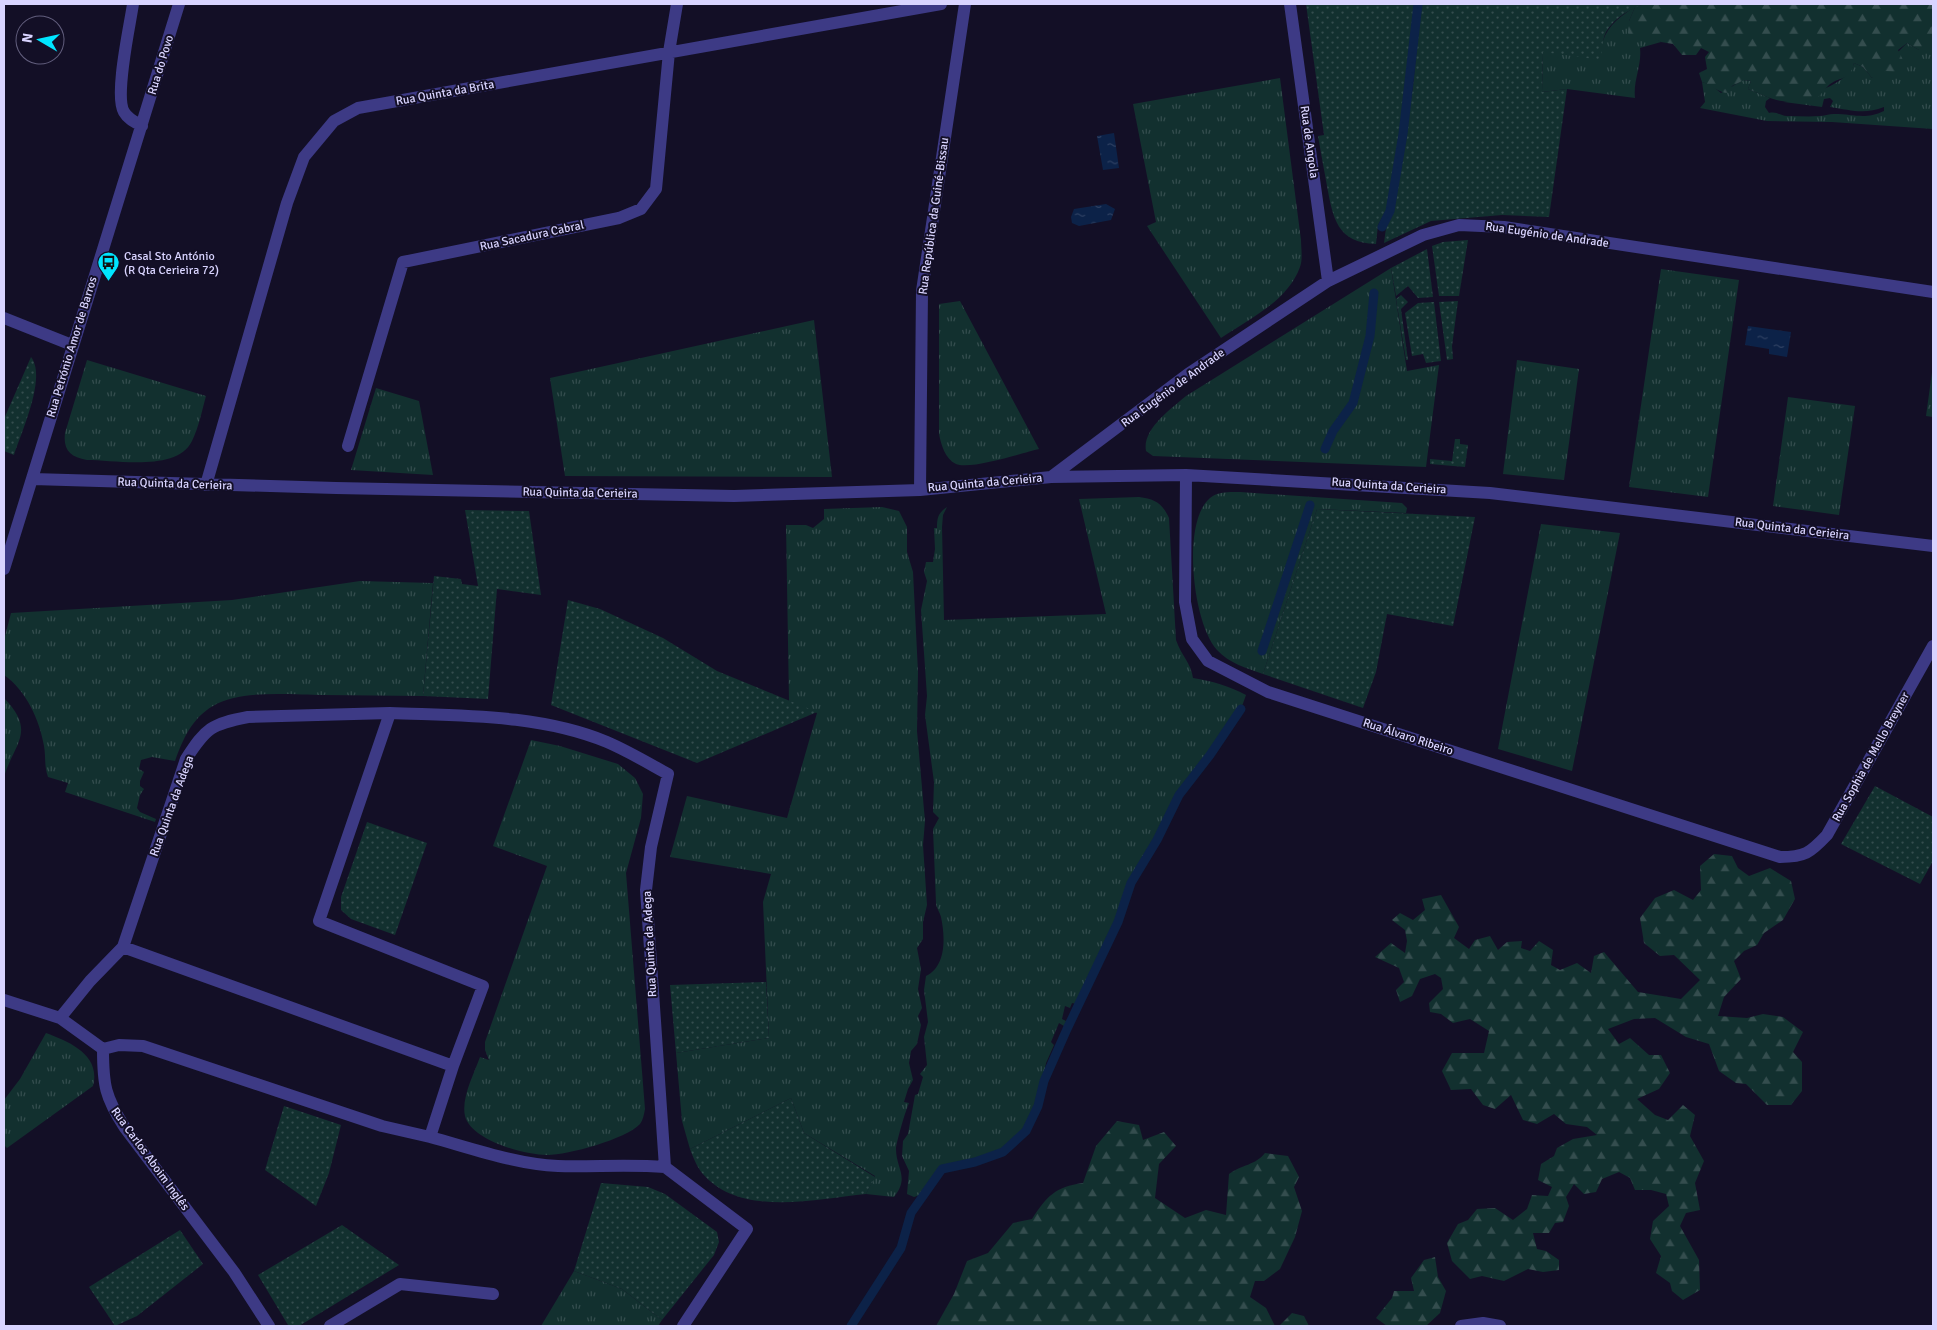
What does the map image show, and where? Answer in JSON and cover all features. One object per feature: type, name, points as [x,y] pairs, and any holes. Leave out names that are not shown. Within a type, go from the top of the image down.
[{"type":"street","points":[[133,4],[121,103],[123,111],[131,121],[142,126]]},
{"type":"street","name":"Rua do Povo","points":[[142,126],[179,4]]},
{"type":"street","name":"Rua Sacadura Cabral","points":[[348,446],[403,262],[619,218],[641,209],[656,189],[669,52],[677,4]]},
{"type":"street","name":"Rua Quinta da Brita","points":[[206,485],[287,202],[304,157],[334,121],[358,108],[941,4]]},
{"type":"street","name":"Rua República da Guiné-Bissau","points":[[920,490],[922,291],[964,4]]},
{"type":"street","name":"Rua de Angola","points":[[1290,4],[1328,281]]},
{"type":"street","name":"Rua Petrónio Amor de Barros","points":[[4,570],[72,345],[142,126]]},
{"type":"street","name":"Rua Eugénio de Andrade","points":[[1051,477],[1188,374],[1328,281],[1423,235],[1460,225],[1504,227],[1933,292]]},
{"type":"street","points":[[4,318],[72,345]]},
{"type":"street","name":"Rua Quinta da Cerieira","points":[[32,479],[206,485],[734,496],[920,490],[1051,477],[1186,475],[1490,493],[1933,546]]},
{"type":"street","name":"Rua Álvaro Ribeiro","points":[[1186,475],[1185,602],[1192,639],[1208,662],[1268,692],[1780,857],[1797,857]]},
{"type":"street","name":"Rua Sophia de Mello Breyner","points":[[1797,857],[1810,852],[1827,834],[1933,646]]},
{"type":"street","points":[[390,714],[319,922],[483,986],[453,1066],[430,1138]]},
{"type":"street","name":"Rua Quinta da Adega","points":[[123,947],[186,759],[202,733],[226,721],[248,717],[390,714],[512,719],[552,726],[607,742],[668,774],[651,847],[646,890],[665,1167]]},
{"type":"street","points":[[60,1018],[90,981],[123,947],[453,1066]]},
{"type":"street","points":[[4,1000],[60,1018],[103,1049],[119,1044],[143,1046],[382,1126],[503,1156],[556,1166],[632,1164],[665,1167],[747,1228],[683,1326]]},
{"type":"street","name":"Rua Carlos Aboim Inglês","points":[[103,1049],[103,1076],[109,1104],[234,1272],[269,1326]]},
{"type":"street","points":[[330,1326],[400,1284],[493,1294]]},
{"type":"street","points":[[1461,1326],[1483,1323],[1500,1326]]},
{"type":"green space","points":[[1306,4],[1414,4],[1412,51],[1400,143],[1389,205],[1378,225],[1376,244],[1363,243],[1345,234],[1339,227],[1332,208],[1318,136],[1324,135]]},
{"type":"green space","points":[[1421,4],[1645,4],[1623,14],[1609,27],[1604,39],[1601,60],[1543,52],[1542,92],[1567,89],[1549,217],[1502,215],[1431,221],[1384,243],[1386,228],[1393,213],[1413,86]]},
{"type":"green space","points":[[1645,4],[1933,4],[1933,50],[1919,50],[1907,43],[1898,50],[1905,64],[1900,73],[1886,71],[1872,78],[1863,67],[1854,63],[1847,76],[1832,83],[1818,97],[1809,102],[1778,100],[1769,97],[1748,89],[1751,81],[1744,80],[1732,86],[1729,93],[1725,93],[1702,82],[1699,73],[1707,69],[1705,57],[1709,52],[1701,48],[1696,55],[1682,55],[1673,44],[1661,42],[1648,35],[1637,40],[1628,33],[1629,21],[1635,7]]},
{"type":"green space","points":[[1635,7],[1629,21],[1661,42],[1640,48],[1635,98],[1567,89],[1542,92],[1543,52],[1603,41],[1612,25]]},
{"type":"green space","points":[[1907,43],[1919,50],[1933,50],[1933,129],[1832,122],[1767,121],[1700,108],[1705,102],[1702,82],[1711,85],[1721,93],[1743,80],[1751,81],[1748,89],[1770,98],[1766,101],[1765,107],[1769,113],[1785,116],[1834,114],[1865,116],[1877,114],[1884,111],[1884,107],[1864,111],[1830,107],[1833,101],[1830,98],[1824,99],[1822,107],[1784,102],[1814,93],[1835,83],[1851,70],[1854,63],[1863,67],[1872,78]]},
{"type":"green space","points":[[1280,78],[1301,240],[1301,264],[1287,290],[1267,308],[1221,338],[1147,226],[1156,222],[1133,104]]},
{"type":"green space","points":[[1468,240],[1459,296],[1439,296],[1432,246],[1443,242]]},
{"type":"green space","points":[[1427,249],[1433,297],[1418,298],[1408,286],[1396,296],[1391,268]]},
{"type":"green space","points":[[1391,268],[1407,371],[1439,365],[1426,467],[1153,456],[1146,451],[1148,435],[1153,427],[1186,396]]},
{"type":"green space","points":[[1661,269],[1739,280],[1708,497],[1629,487]]},
{"type":"green space","points":[[1401,295],[1408,302],[1401,309],[1408,360],[1406,360],[1396,299]]},
{"type":"green space","points":[[960,301],[1039,449],[972,465],[952,462],[944,451],[939,434],[939,304]]},
{"type":"green space","points":[[1458,301],[1452,346],[1453,359],[1447,360],[1439,302]]},
{"type":"green space","points":[[1434,302],[1441,361],[1426,363],[1423,354],[1412,356],[1405,313],[1418,303]]},
{"type":"green space","points":[[814,320],[832,477],[565,476],[550,378]]},
{"type":"green space","points":[[31,357],[35,366],[34,391],[27,420],[14,455],[4,451],[4,419]]},
{"type":"green space","points":[[87,360],[206,396],[192,441],[184,451],[160,461],[145,462],[87,460],[72,455],[65,444],[65,433]]},
{"type":"green space","points":[[1517,360],[1579,369],[1564,480],[1503,474]]},
{"type":"green space","points":[[1933,365],[1933,417],[1926,416]]},
{"type":"green space","points":[[376,388],[419,401],[433,475],[351,470]]},
{"type":"green space","points":[[1788,397],[1855,406],[1839,515],[1773,506]]},
{"type":"green space","points":[[1455,439],[1460,439],[1460,444],[1468,445],[1465,467],[1430,464],[1430,459],[1452,461]]},
{"type":"green space","points":[[1240,492],[1402,503],[1407,508],[1406,513],[1317,509],[1263,674],[1232,662],[1217,650],[1209,637],[1202,619],[1197,597],[1193,550],[1195,528],[1201,510],[1210,498],[1217,494]]},
{"type":"green space","points":[[1139,497],[1157,503],[1164,509],[1169,518],[1176,640],[1193,678],[1220,684],[1246,695],[1241,709],[1210,755],[1179,795],[1157,840],[1131,883],[1118,922],[1076,1008],[1076,1004],[1072,1003],[1070,1008],[1065,1006],[1062,1019],[1068,1022],[1064,1026],[1059,1023],[1051,1042],[1054,1045],[1046,1063],[1038,1106],[1026,1131],[1003,1152],[975,1162],[942,1169],[923,1194],[914,1197],[907,1194],[909,1171],[902,1156],[903,1141],[908,1134],[915,1095],[918,1094],[923,1077],[920,1074],[927,1065],[924,1037],[928,1022],[924,990],[926,976],[938,965],[944,941],[941,917],[936,903],[933,829],[939,818],[933,812],[934,782],[925,715],[927,696],[921,610],[927,581],[924,572],[926,562],[933,562],[935,549],[934,528],[937,528],[940,514],[947,507],[943,515],[942,527],[944,620],[1106,614],[1079,499]]},
{"type":"green space","points":[[882,507],[899,511],[907,527],[907,552],[913,572],[918,672],[917,731],[925,821],[923,845],[927,905],[923,922],[923,939],[917,948],[921,969],[918,989],[922,1008],[918,1016],[921,1025],[917,1044],[911,1051],[909,1063],[913,1080],[904,1102],[909,1103],[896,1146],[902,1178],[899,1190],[894,1197],[866,1194],[875,1176],[804,1133],[791,1098],[690,1149],[682,1121],[676,1053],[769,1038],[763,902],[771,874],[670,857],[687,796],[787,818],[817,713],[789,701],[786,525],[806,525],[813,528],[824,519],[824,509]]},
{"type":"green space","points":[[1317,509],[1475,517],[1453,626],[1387,614],[1376,672],[1363,708],[1263,674]]},
{"type":"green space","points":[[465,510],[529,511],[541,595],[497,589],[488,699],[423,696],[434,576],[461,579],[462,584],[478,586]]},
{"type":"green space","points":[[1541,524],[1620,533],[1572,771],[1498,749]]},
{"type":"green space","points":[[360,581],[433,583],[423,696],[267,694],[238,697],[213,706],[199,717],[189,730],[175,761],[152,757],[141,760],[139,769],[144,772],[140,786],[144,789],[140,795],[137,808],[140,812],[156,819],[155,822],[65,792],[68,783],[48,777],[42,736],[31,707],[19,689],[4,675],[4,640],[11,613],[232,600]]},
{"type":"green space","points":[[568,600],[600,609],[663,638],[717,671],[817,712],[697,763],[551,705]]},
{"type":"green space","points":[[4,698],[14,710],[21,729],[20,738],[4,777]]},
{"type":"green space","points":[[531,740],[560,746],[618,764],[635,778],[643,794],[641,818],[626,873],[645,1109],[643,1117],[640,1124],[623,1135],[582,1149],[547,1155],[513,1149],[488,1139],[469,1125],[464,1109],[469,1086],[480,1057],[489,1060],[485,1050],[485,1042],[547,866],[493,846]]},
{"type":"green space","points":[[1875,786],[1933,817],[1933,861],[1920,884],[1841,844]]},
{"type":"green space","points":[[367,822],[427,843],[395,935],[351,919],[341,910],[341,897]]},
{"type":"green space","points":[[1714,854],[1732,856],[1738,868],[1749,876],[1770,868],[1791,881],[1795,899],[1783,920],[1764,933],[1757,945],[1744,951],[1734,961],[1741,979],[1724,997],[1718,1016],[1747,1018],[1763,1014],[1783,1017],[1803,1032],[1793,1052],[1802,1062],[1802,1091],[1791,1105],[1767,1105],[1746,1084],[1736,1083],[1719,1071],[1709,1044],[1686,1037],[1655,1018],[1634,1019],[1608,1029],[1619,1044],[1630,1038],[1649,1055],[1661,1055],[1670,1073],[1659,1089],[1637,1099],[1655,1115],[1668,1120],[1683,1105],[1695,1115],[1690,1136],[1704,1161],[1695,1183],[1700,1210],[1686,1213],[1680,1226],[1699,1260],[1700,1290],[1683,1300],[1672,1291],[1670,1283],[1656,1273],[1661,1256],[1650,1239],[1653,1221],[1669,1206],[1666,1194],[1651,1190],[1635,1190],[1630,1178],[1619,1172],[1602,1179],[1596,1192],[1584,1194],[1574,1184],[1566,1197],[1569,1206],[1563,1222],[1555,1223],[1549,1233],[1533,1233],[1537,1249],[1546,1251],[1559,1260],[1559,1270],[1543,1272],[1528,1269],[1504,1281],[1482,1276],[1470,1279],[1452,1261],[1447,1243],[1458,1224],[1468,1220],[1477,1209],[1495,1208],[1513,1220],[1527,1209],[1532,1195],[1548,1196],[1552,1187],[1538,1180],[1541,1164],[1554,1156],[1557,1148],[1573,1139],[1597,1135],[1587,1127],[1566,1124],[1554,1114],[1537,1124],[1523,1120],[1511,1095],[1495,1109],[1483,1105],[1471,1089],[1451,1090],[1442,1071],[1452,1053],[1484,1053],[1489,1031],[1470,1019],[1453,1023],[1441,1014],[1430,1012],[1429,1003],[1443,989],[1441,978],[1435,974],[1420,979],[1412,996],[1400,1002],[1396,990],[1404,982],[1399,968],[1375,957],[1391,943],[1405,953],[1407,941],[1405,930],[1392,920],[1400,913],[1413,920],[1425,910],[1422,899],[1441,895],[1459,927],[1454,938],[1469,949],[1475,940],[1490,936],[1498,950],[1507,942],[1522,941],[1521,948],[1530,951],[1539,941],[1553,950],[1551,965],[1560,970],[1577,963],[1591,973],[1594,956],[1604,952],[1638,992],[1681,999],[1700,980],[1674,955],[1660,956],[1644,943],[1640,918],[1655,898],[1674,890],[1693,900],[1701,890],[1700,866]]},
{"type":"green space","points":[[766,982],[769,1038],[676,1053],[670,985]]},
{"type":"green space","points":[[46,1033],[82,1051],[92,1066],[94,1075],[93,1086],[7,1148],[4,1145],[4,1100],[20,1079]]},
{"type":"green space","points":[[791,1098],[804,1133],[875,1177],[866,1194],[802,1201],[757,1201],[736,1196],[718,1187],[702,1173],[690,1149]]},
{"type":"green space","points":[[284,1106],[341,1125],[329,1173],[316,1206],[265,1170]]},
{"type":"green space","points":[[1117,1121],[1139,1125],[1143,1140],[1164,1132],[1176,1146],[1159,1164],[1155,1198],[1185,1218],[1206,1210],[1226,1215],[1229,1174],[1253,1163],[1265,1153],[1288,1156],[1299,1177],[1294,1187],[1302,1211],[1295,1237],[1280,1269],[1264,1281],[1255,1281],[1250,1297],[1266,1308],[1275,1326],[936,1326],[954,1294],[967,1261],[988,1253],[1013,1223],[1032,1219],[1042,1204],[1053,1194],[1065,1187],[1083,1183],[1096,1146]]},
{"type":"green space","points":[[601,1183],[648,1187],[665,1194],[717,1232],[719,1242],[714,1255],[662,1320],[622,1289],[574,1271]]},
{"type":"green space","points":[[342,1225],[399,1265],[299,1326],[288,1325],[258,1275]]},
{"type":"green space","points":[[180,1230],[203,1264],[137,1316],[115,1326],[89,1287]]},
{"type":"green space","points":[[1435,1257],[1438,1277],[1446,1291],[1440,1313],[1426,1326],[1387,1326],[1376,1318],[1392,1298],[1394,1291],[1414,1291],[1411,1278],[1424,1260]]},
{"type":"green space","points":[[574,1271],[622,1289],[662,1320],[658,1326],[541,1326]]},
{"type":"green space","points":[[1292,1313],[1304,1316],[1309,1326],[1279,1326]]},
{"type":"water","points":[[1114,133],[1119,168],[1103,170],[1097,136]]},
{"type":"water","points":[[1106,204],[1115,209],[1111,220],[1079,226],[1072,223],[1071,217],[1074,209]]},
{"type":"water","points":[[1748,326],[1791,332],[1787,357],[1769,354],[1769,349],[1745,345]]},
{"type":"waterway","points":[[1382,227],[1390,211],[1403,134],[1418,4]]},
{"type":"waterway","points":[[1325,449],[1333,431],[1353,403],[1370,336],[1374,293]]},
{"type":"waterway","points":[[1262,651],[1310,505]]},
{"type":"waterway","points":[[851,1326],[901,1248],[911,1213],[942,1169],[975,1162],[1003,1152],[1026,1131],[1038,1106],[1044,1081],[1118,922],[1131,883],[1157,840],[1179,795],[1210,755],[1241,709]]},
{"type":"place","name":"Casal Sto António (R Qta Cerieira 72)","points":[[108,282]]}]
